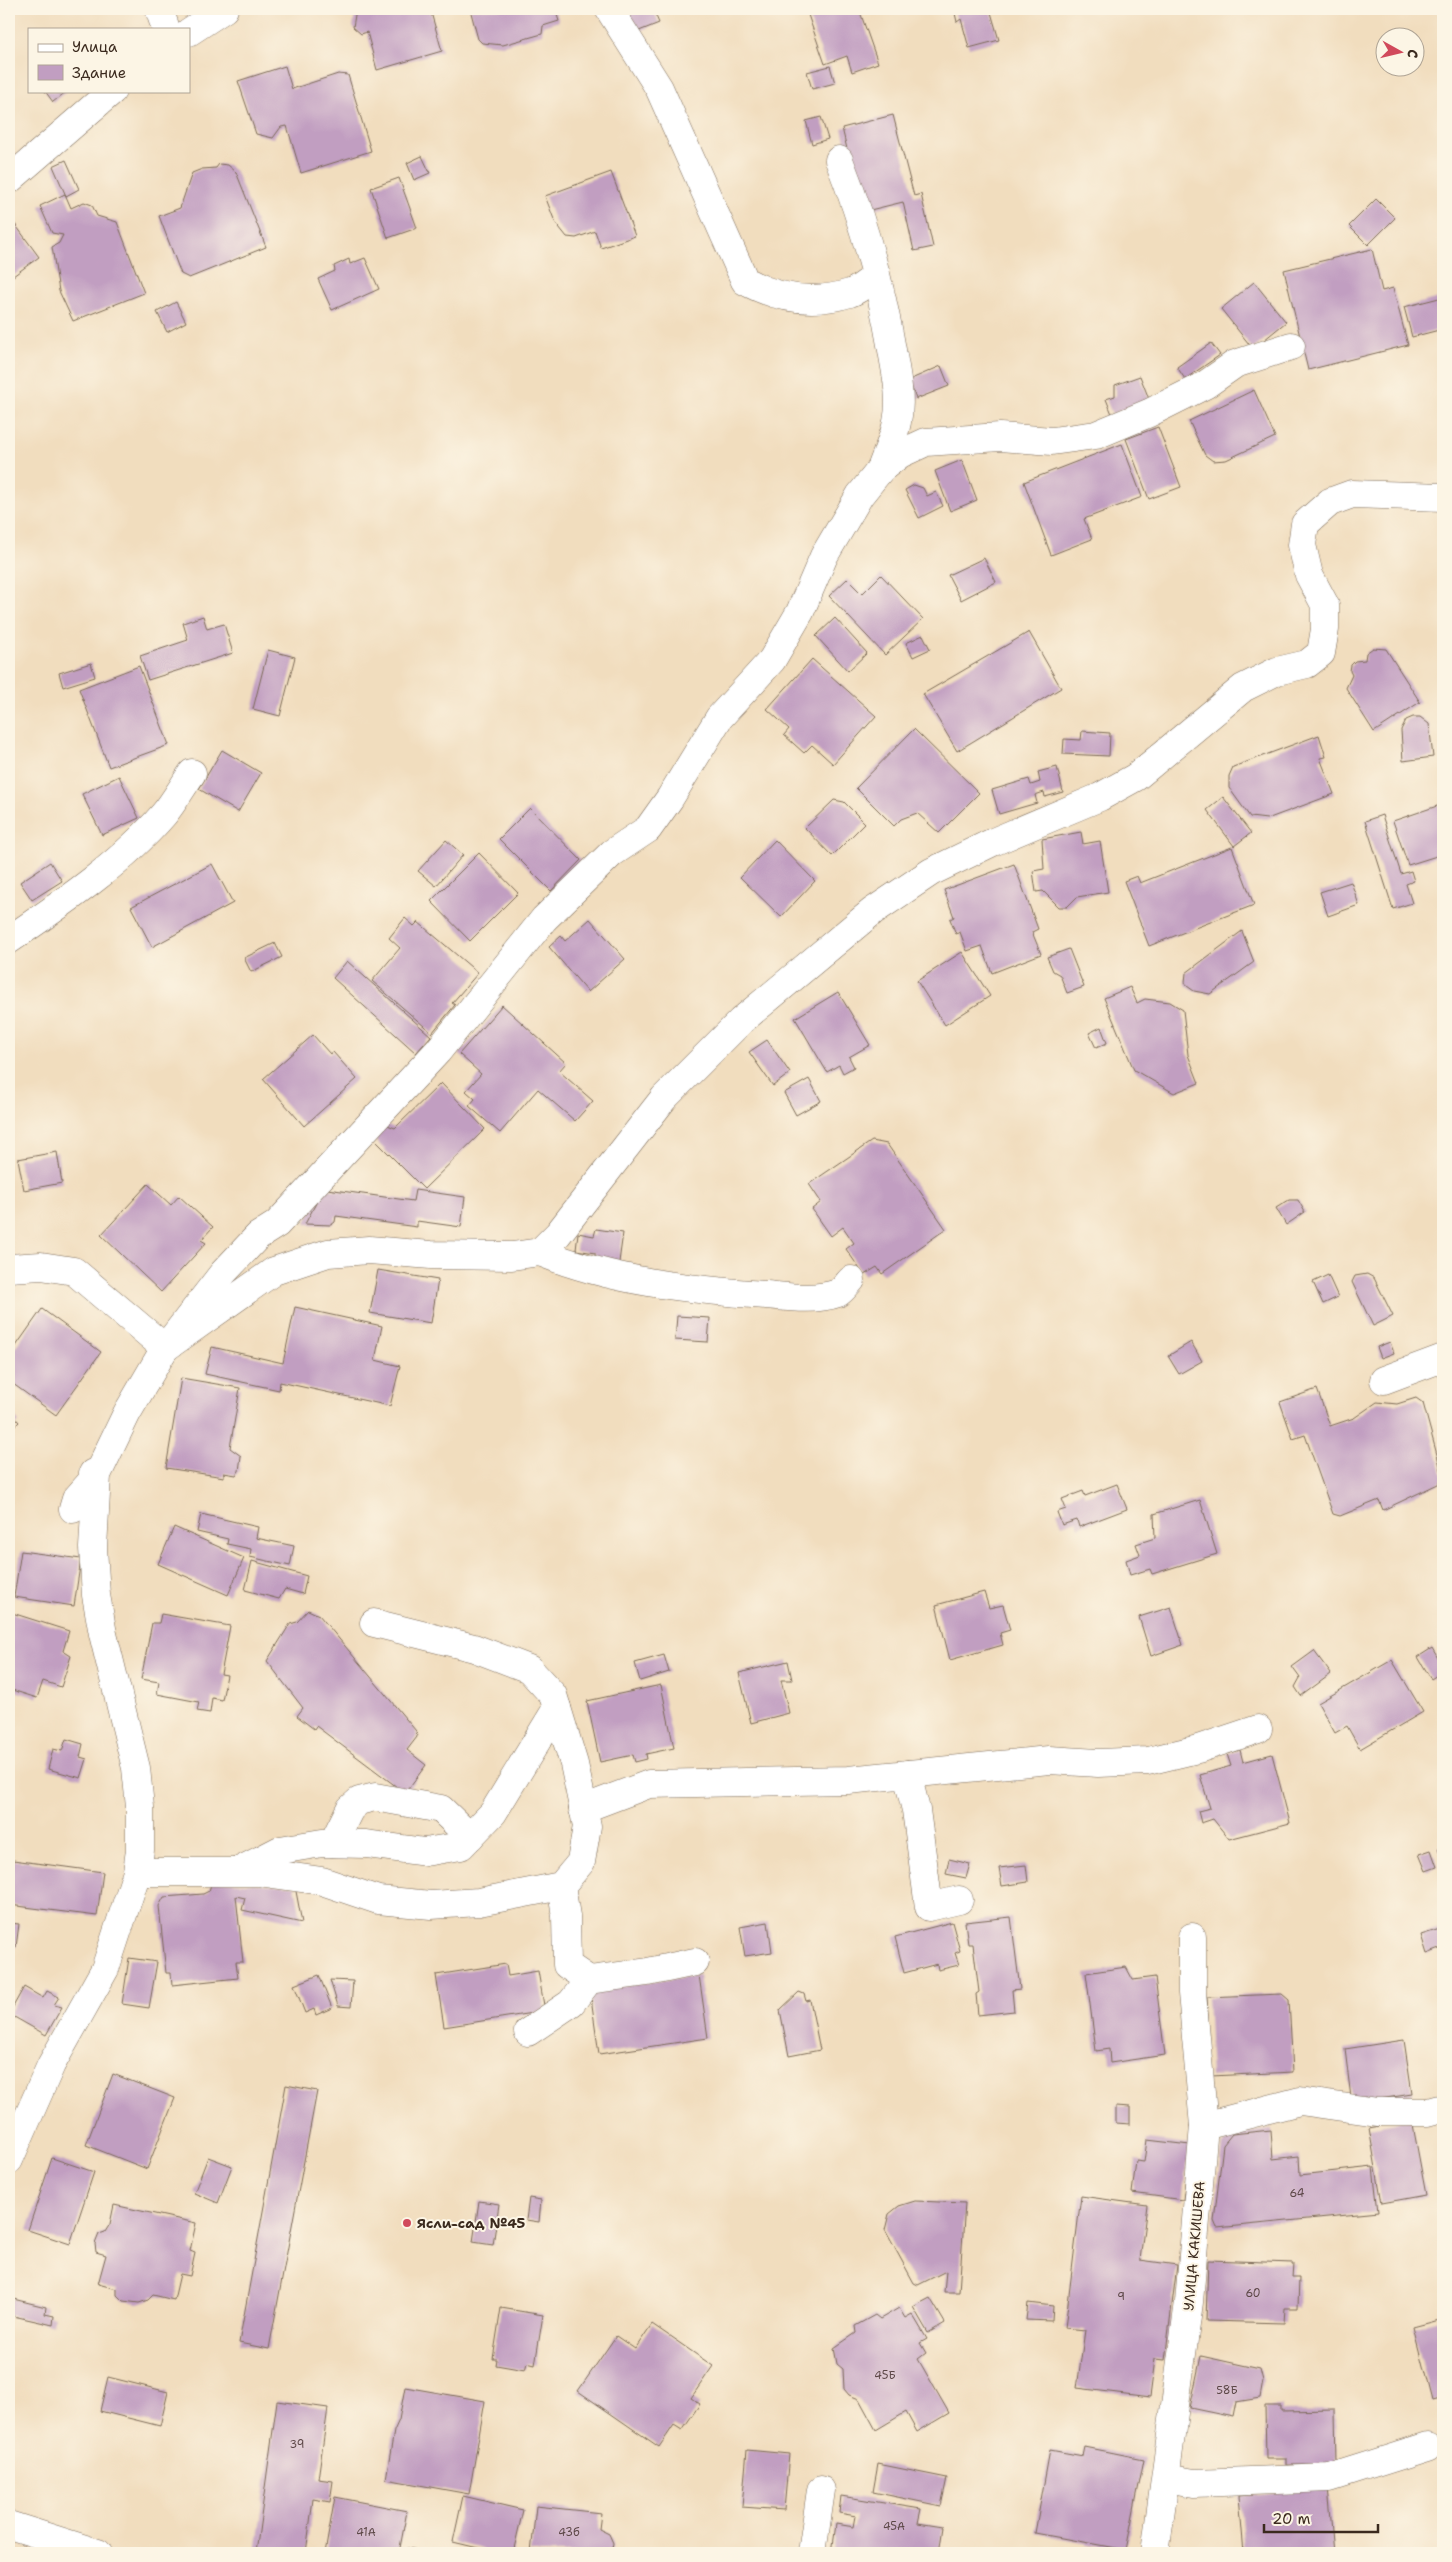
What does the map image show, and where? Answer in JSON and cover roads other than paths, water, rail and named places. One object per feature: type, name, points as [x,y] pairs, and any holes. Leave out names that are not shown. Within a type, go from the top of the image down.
[{"type":"street","points":[[159,9],[166,28]]},
{"type":"street","points":[[190,31],[224,9]]},
{"type":"street","points":[[609,9],[659,88],[745,281],[765,292],[806,300],[852,292],[876,276]]},
{"type":"street","points":[[9,180],[111,92]]},
{"type":"street","points":[[839,160],[857,208],[876,276],[889,331],[899,396],[897,422],[881,469]]},
{"type":"street","points":[[73,1509],[89,1472],[127,1413],[165,1348],[223,1273],[258,1236],[276,1224],[438,1051],[544,919],[612,853],[648,829],[670,798],[719,718],[772,660],[800,612],[824,556],[860,495],[881,469],[900,454],[926,442],[1000,437],[1052,441],[1096,435],[1157,409],[1205,385],[1235,364],[1291,346]]},
{"type":"street","points":[[540,1252],[558,1234],[670,1091],[741,1021],[866,917],[930,872],[993,842],[1076,808],[1129,781],[1183,739],[1243,688],[1277,672],[1307,664],[1321,654],[1325,629],[1325,605],[1309,575],[1302,545],[1305,524],[1330,502],[1352,494],[1443,497]]},
{"type":"street","points":[[9,940],[86,887],[120,856],[164,814],[192,773]]},
{"type":"street","points":[[165,1348],[235,1301],[274,1271],[328,1253],[369,1250],[431,1255],[512,1256],[540,1252],[570,1264],[613,1276],[752,1294],[806,1298],[839,1293],[851,1280]]},
{"type":"street","points":[[9,1268],[41,1266],[74,1271],[165,1348]]},
{"type":"street","points":[[1384,1380],[1443,1358]]},
{"type":"street","points":[[9,2160],[51,2065],[104,1968],[137,1872],[140,1824],[136,1768],[103,1634],[96,1595],[89,1472]]},
{"type":"street","points":[[137,1872],[258,1872],[322,1881],[378,1900],[431,1905],[479,1902],[561,1886],[581,1862],[587,1826],[574,1764],[553,1695],[529,1669],[474,1648],[374,1622]]},
{"type":"street","points":[[235,1872],[280,1850],[333,1843],[366,1844],[426,1852],[460,1846],[493,1813],[558,1708]]},
{"type":"street","points":[[583,1809],[648,1784],[848,1780],[1049,1760],[1098,1763],[1148,1761],[1198,1749],[1258,1729]]},
{"type":"street","points":[[907,1774],[916,1810],[929,1907],[959,1900]]},
{"type":"street","points":[[333,1843],[350,1810],[360,1801],[375,1797],[441,1809],[470,1837]]},
{"type":"street","points":[[561,1886],[566,1916],[567,1965],[589,1980],[648,1972],[695,1962]]},
{"type":"street","name":"УЛИЦА КАКИШЕВА","points":[[1155,2553],[1189,2302],[1204,2126],[1192,1993],[1192,1937]]},
{"type":"street","points":[[528,2032],[571,2003],[589,1980]]},
{"type":"street","points":[[1204,2126],[1300,2101],[1377,2112],[1428,2112],[1443,2108]]},
{"type":"street","points":[[1166,2478],[1194,2483],[1329,2478],[1428,2447]]},
{"type":"street","points":[[812,2553],[821,2490]]},
{"type":"street","points":[[9,2524],[98,2553]]},
{"type":"place","name":"Ясли-сад №45","points":[[407,2223]]}]
